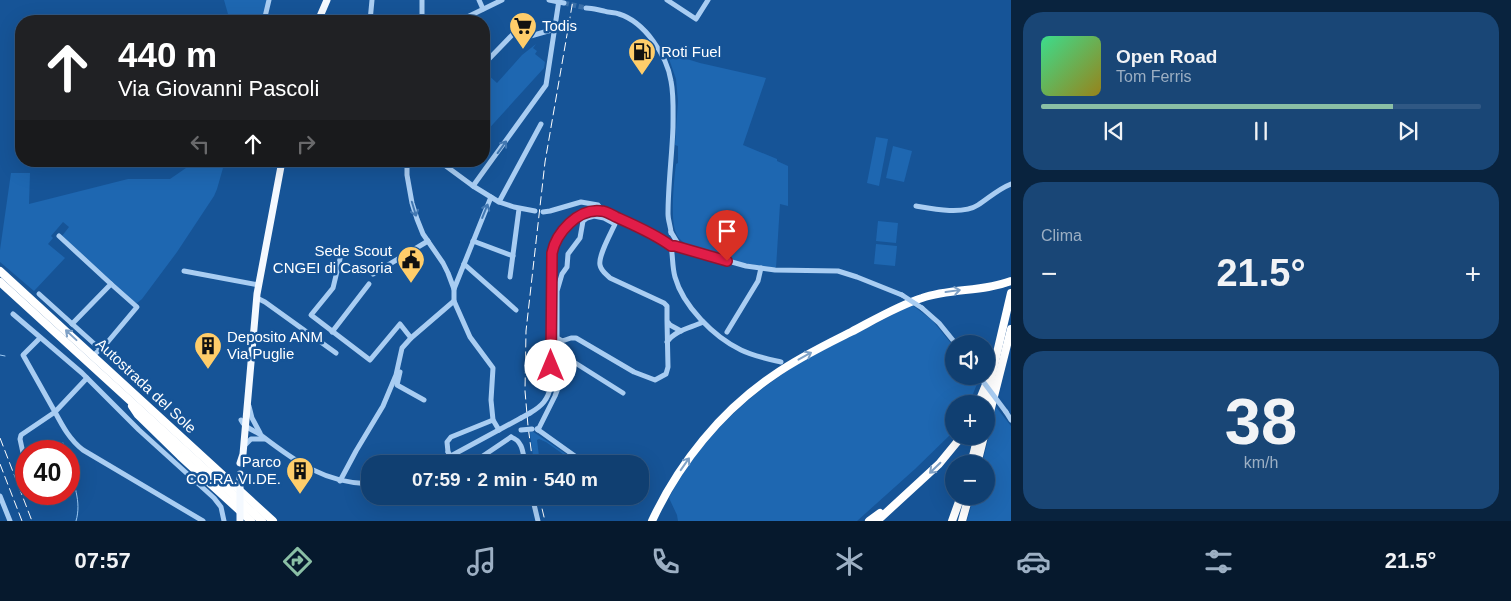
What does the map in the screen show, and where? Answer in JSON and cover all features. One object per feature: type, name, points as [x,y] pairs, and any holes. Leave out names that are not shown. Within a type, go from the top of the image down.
[{"type":"highway","name":"Autostrada del Sole","points":[[0,271],[273,521]]},
{"type":"highway","points":[[652,521],[667,492],[685,464],[710,431],[745,398],[776,373],[916,300],[939,293],[995,286],[1011,281]]},
{"type":"highway","name":"Autostrada del Sole","points":[[0,282],[262,521]]},
{"type":"highway","points":[[995,363],[1011,293]]},
{"type":"highway","points":[[994,395],[1011,329]]},
{"type":"highway","points":[[127,399],[138,415],[250,521]]},
{"type":"highway","points":[[877,521],[939,464],[955,445]]},
{"type":"highway","points":[[658,521],[667,492]]},
{"type":"highway","points":[[869,521],[904,496]]},
{"type":"highway","points":[[952,521],[959,505]]},
{"type":"highway","points":[[957,521],[961,505]]},
{"type":"highway","points":[[962,521],[966,505]]},
{"type":"main road","points":[[321,15],[327,0]]},
{"type":"main road","points":[[240,463],[238,455],[250,389],[249,379],[257,298],[281,167]]},
{"type":"main road","points":[[240,521],[240,463],[243,447],[245,388],[249,379]]},
{"type":"street","points":[[265,15],[269,0]]},
{"type":"street","points":[[371,15],[372,0]]},
{"type":"street","points":[[422,0],[422,15]]},
{"type":"street","points":[[479,0],[483,9]]},
{"type":"street","points":[[471,15],[502,0]]},
{"type":"street","points":[[490,162],[546,85],[561,2],[549,0]]},
{"type":"street","points":[[666,0],[696,19],[707,2],[700,0]]},
{"type":"street","points":[[590,6],[602,11],[619,14],[635,22],[657,46],[668,69],[671,80],[673,111],[668,215],[673,244],[673,267],[676,279],[684,295],[703,322],[725,341],[742,351],[781,362]]},
{"type":"street","points":[[490,58],[515,32],[520,39],[555,29]]},
{"type":"street","points":[[499,202],[541,124]]},
{"type":"street","points":[[407,167],[412,203],[417,219],[428,241],[443,263],[454,289]]},
{"type":"street","points":[[447,167],[499,202],[519,209],[535,211]]},
{"type":"street","points":[[473,186],[487,167]]},
{"type":"street","points":[[916,206],[937,209],[970,209],[1011,184]]},
{"type":"street","points":[[491,197],[454,289],[454,301],[470,337],[493,368],[491,400],[493,420],[499,430]]},
{"type":"street","points":[[543,212],[581,202],[598,205],[602,210],[658,238],[691,251],[746,266],[838,271],[857,276],[902,295],[940,323],[949,335]]},
{"type":"street","points":[[510,277],[519,209]]},
{"type":"street","points":[[453,455],[521,418],[544,403],[549,395],[551,385],[552,253],[554,245],[565,227],[577,218],[602,210]]},
{"type":"street","points":[[594,216],[604,218],[615,224],[600,259],[600,266],[603,272],[610,278],[664,303],[667,306],[667,321],[668,367],[666,374],[654,380],[634,372],[576,338],[562,341],[557,338],[557,291],[562,274],[567,267],[568,254],[580,238],[583,221],[594,216]]},
{"type":"street","points":[[39,294],[98,351],[137,307],[58,236]]},
{"type":"street","points":[[373,274],[428,241]]},
{"type":"street","points":[[473,241],[513,256]]},
{"type":"street","points":[[340,259],[333,288],[311,316],[370,360],[400,324],[410,338]]},
{"type":"street","points":[[464,264],[516,310]]},
{"type":"street","points":[[726,332],[758,281],[761,268]]},
{"type":"street","points":[[184,272],[259,285]]},
{"type":"street","points":[[72,324],[111,284]]},
{"type":"street","points":[[332,332],[368,284]]},
{"type":"street","points":[[257,298],[336,353]]},
{"type":"street","points":[[340,481],[384,406],[402,348],[410,338],[454,301]]},
{"type":"street","points":[[13,314],[87,378],[139,430],[214,498],[221,507],[224,521]]},
{"type":"street","points":[[667,321],[670,325],[681,331]]},
{"type":"street","points":[[667,342],[670,337],[703,322]]},
{"type":"street","points":[[40,338],[23,355],[74,443],[82,450],[203,521]]},
{"type":"street","points":[[400,355],[401,366],[397,385],[424,400]]},
{"type":"street","points":[[538,430],[555,396],[569,359],[623,394]]},
{"type":"street","points":[[80,372],[86,365]]},
{"type":"street","points":[[20,440],[21,435],[55,412],[87,378]]},
{"type":"street","points":[[986,385],[1011,420]]},
{"type":"street","points":[[248,398],[250,413],[261,435]]},
{"type":"street","points":[[450,455],[447,442],[451,437],[493,420]]},
{"type":"street","points":[[243,423],[310,469],[340,481],[361,483]]},
{"type":"street","points":[[243,423],[249,423],[257,428]]},
{"type":"street","points":[[506,426],[511,436],[516,438],[521,445],[523,455]]},
{"type":"street","points":[[484,455],[521,430],[532,429],[538,430],[573,455]]},
{"type":"street","points":[[243,447],[251,439],[266,439]]},
{"type":"street","points":[[0,496],[10,521]]},
{"type":"street","points":[[534,505],[538,521]]},
{"type":"shaded area","points":[[224,0],[267,0],[264,15],[228,15]]},
{"type":"shaded area","points":[[536,44],[533,48],[537,51],[535,54],[545,62],[544,68],[490,127],[490,77],[497,83],[522,55]]},
{"type":"shaded area","points":[[667,53],[700,63],[766,78],[743,145],[777,159],[777,161],[788,166],[788,206],[780,204],[776,268],[737,262],[706,253],[692,248],[682,241],[676,233],[673,210],[675,171],[676,164],[678,163],[678,146],[675,145],[678,101],[676,79]]},
{"type":"shaded area","points":[[876,137],[888,139],[879,186],[867,183]]},
{"type":"shaded area","points":[[893,146],[912,151],[904,182],[886,178]]},
{"type":"shaded area","points":[[223,167],[214,196],[177,252],[137,303],[133,302],[62,236],[69,227],[63,222],[51,236],[53,238],[48,244],[65,258],[34,291],[0,262],[11,173],[30,173],[29,204],[128,179],[170,179],[186,168]]},
{"type":"shaded area","points":[[878,221],[898,223],[896,243],[876,241]]},
{"type":"shaded area","points":[[876,244],[897,246],[895,266],[874,264]]},
{"type":"shaded area","points":[[912,305],[932,320],[945,336],[945,385],[977,385],[973,395],[945,395],[945,440],[857,521],[678,521],[669,498],[695,456],[727,419],[745,403],[764,387],[806,359]]},
{"type":"shaded area","points":[[996,407],[1011,426],[1011,521],[967,521],[971,505],[995,505],[995,455],[984,455],[987,445],[995,445]]},
{"type":"shaded area","points":[[532,431],[568,455],[564,455],[539,439],[537,440],[539,455],[533,455],[530,432]]},
{"type":"waterway","points":[[0,355],[5,356]]},
{"type":"waterway","points":[[76,521],[78,505]]},
{"type":"tunnel","points":[[564,3],[586,8]]},
{"type":"railway","points":[[532,455],[525,391],[526,331],[545,162],[573,0]]},
{"type":"railway","points":[[0,438],[32,521]]},
{"type":"railway","points":[[0,464],[22,521]]},
{"type":"railway","points":[[541,505],[545,521]]},
{"type":"place","name":"Todis","points":[[523,50]]},
{"type":"place","name":"Roti Fuel","points":[[642,76]]},
{"type":"place","name":"Sede Scout CNGEI di Casoria","points":[[411,284]]},
{"type":"place","name":"Deposito ANM Via Puglie","points":[[208,370]]},
{"type":"place","name":"Parco CO.RA.VI.DE.","points":[[300,495]]},
{"type":"route","points":[[551,366],[552,253],[558,236],[565,227],[577,218],[602,210],[671,246],[727,261]]}]
